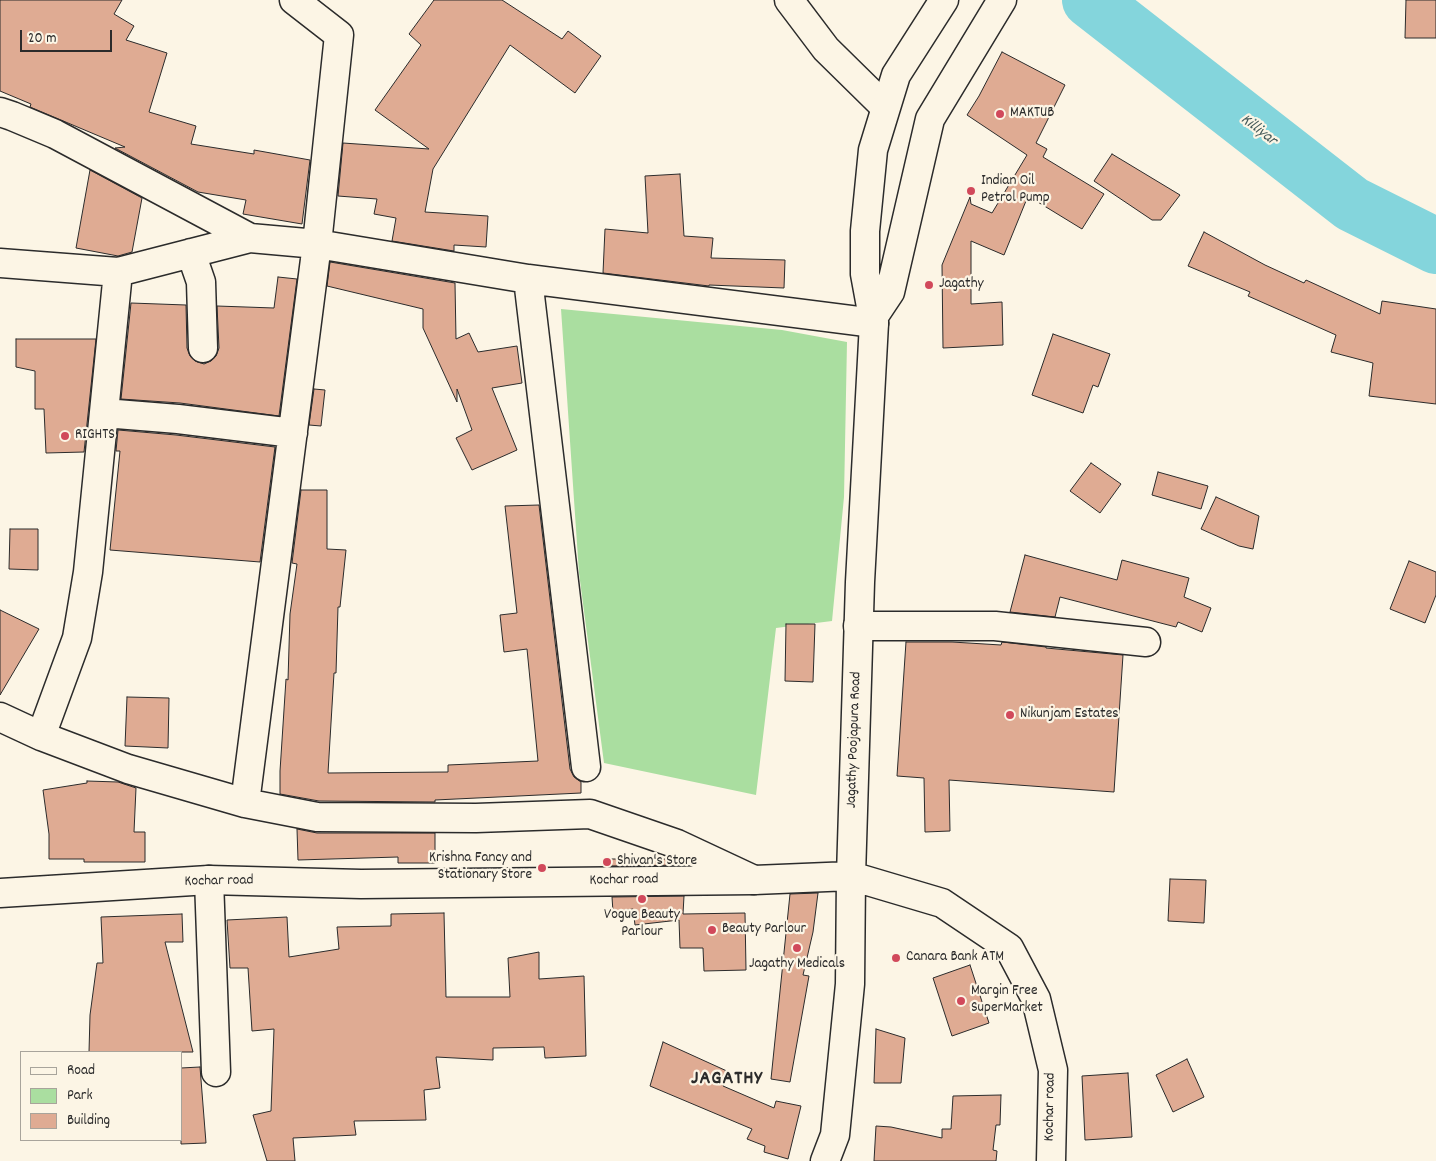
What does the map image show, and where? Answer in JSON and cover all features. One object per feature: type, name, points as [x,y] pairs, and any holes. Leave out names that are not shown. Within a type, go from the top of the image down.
[{"type":"street","points":[[245,803],[317,244],[340,35],[294,0]]},
{"type":"street","points":[[789,0],[826,49],[886,107]]},
{"type":"street","name":"Jagathy Poojapura Road","points":[[825,1161],[835,1135],[850,984],[858,626],[874,319],[865,274],[865,230],[873,150],[896,75],[944,0]]},
{"type":"street","points":[[0,263],[118,272],[250,238],[317,244],[528,280],[874,319],[890,292],[930,119],[1002,0]]},
{"type":"street","points":[[0,112],[55,134],[250,238]]},
{"type":"street","points":[[191,253],[201,282],[203,348]]},
{"type":"street","points":[[41,736],[77,638],[88,572],[118,272]]},
{"type":"street","points":[[528,280],[586,767]]},
{"type":"street","points":[[104,413],[178,419],[293,433]]},
{"type":"street","points":[[858,626],[995,626],[1146,642]]},
{"type":"street","points":[[0,717],[41,736],[128,769],[245,803],[317,817],[476,818],[590,814],[677,844],[754,880]]},
{"type":"street","name":"Kochar road","points":[[0,893],[209,880],[361,884],[754,880],[851,876],[942,903],[1009,948],[1036,1000],[1053,1070],[1051,1161]]},
{"type":"street","points":[[209,880],[216,1072]]},
{"type":"green space","points":[[561,309],[782,330],[847,342],[844,497],[832,621],[776,628],[756,795],[604,763],[579,573]]},
{"type":"building","points":[[0,0],[122,0],[114,14],[134,26],[126,40],[167,53],[149,112],[196,126],[191,144],[254,154],[254,150],[310,160],[302,224],[243,214],[246,200],[198,192],[115,148],[125,147],[30,107],[31,104],[0,91]]},
{"type":"building","points":[[434,0],[502,0],[562,39],[568,31],[601,56],[575,93],[510,45],[433,169],[425,212],[488,216],[486,247],[454,245],[454,251],[392,241],[396,218],[374,214],[377,199],[338,196],[343,143],[429,149],[375,110],[421,45],[409,34]]},
{"type":"building","points":[[1406,0],[1436,0],[1436,38],[1405,38]]},
{"type":"building","points":[[1002,52],[1065,85],[1036,143],[1047,149],[1043,157],[1104,194],[1082,229],[1028,196],[1004,255],[971,241],[971,304],[1002,302],[1003,345],[943,348],[942,265],[970,197],[971,204],[992,213],[1027,155],[967,115]]},
{"type":"building","points":[[1112,154],[1180,195],[1161,220],[1152,220],[1094,181]]},
{"type":"building","points":[[90,170],[142,198],[132,252],[118,256],[76,248]]},
{"type":"building","points":[[680,174],[684,236],[713,238],[711,258],[785,260],[784,288],[709,286],[603,273],[605,229],[648,233],[645,176]]},
{"type":"building","points":[[1204,232],[1265,265],[1304,283],[1306,280],[1380,314],[1382,301],[1436,309],[1436,404],[1369,396],[1373,363],[1331,352],[1336,335],[1248,296],[1250,292],[1188,266]]},
{"type":"building","points":[[330,262],[455,283],[456,339],[469,333],[478,352],[517,346],[522,383],[492,388],[517,450],[472,470],[456,438],[472,430],[457,389],[457,402],[423,328],[423,309],[327,286]]},
{"type":"building","points":[[278,277],[297,279],[279,416],[180,403],[121,399],[131,303],[186,305],[187,348],[190,356],[195,361],[204,364],[216,356],[219,348],[217,306],[274,308]]},
{"type":"building","points":[[1053,334],[1110,354],[1098,387],[1093,385],[1083,413],[1032,395]]},
{"type":"building","points":[[16,339],[96,339],[84,452],[46,453],[44,409],[35,409],[35,371],[16,367]]},
{"type":"building","points":[[314,389],[325,390],[321,426],[309,425]]},
{"type":"building","points":[[118,430],[275,447],[260,562],[110,550],[120,451],[116,451]]},
{"type":"building","points":[[1091,463],[1121,484],[1100,513],[1070,491]]},
{"type":"building","points":[[1158,472],[1208,486],[1201,509],[1152,495]]},
{"type":"building","points":[[301,490],[327,490],[327,549],[346,550],[340,607],[338,607],[336,673],[334,673],[328,773],[448,772],[448,765],[538,761],[527,649],[504,652],[500,615],[517,613],[505,506],[539,505],[570,769],[574,777],[581,782],[581,793],[435,800],[435,802],[319,801],[280,794],[286,679],[288,680],[290,614],[297,564],[292,563]]},
{"type":"building","points":[[1216,497],[1259,516],[1253,549],[1239,546],[1201,529]]},
{"type":"building","points":[[10,529],[38,529],[38,570],[9,569]]},
{"type":"building","points":[[1025,555],[1117,580],[1122,560],[1189,578],[1184,597],[1211,608],[1202,632],[1178,622],[1176,627],[1060,597],[1055,617],[1010,612]]},
{"type":"building","points":[[1409,561],[1436,572],[1436,595],[1425,623],[1390,609]]},
{"type":"building","points":[[0,610],[39,629],[0,695]]},
{"type":"building","points":[[786,624],[815,624],[813,682],[785,681]]},
{"type":"building","name":"Nikunjam Estates","points":[[906,642],[1001,645],[1002,642],[1123,655],[1114,792],[949,780],[950,831],[925,832],[924,778],[897,776]]},
{"type":"building","points":[[127,697],[169,698],[168,748],[125,746]]},
{"type":"building","points":[[87,781],[118,782],[136,788],[134,832],[145,832],[145,862],[84,862],[84,859],[49,859],[49,834],[43,790],[87,783]]},
{"type":"building","points":[[297,829],[317,833],[435,833],[435,863],[398,863],[398,857],[298,860]]},
{"type":"building","points":[[609,859],[673,859],[684,865],[609,866]]},
{"type":"building","points":[[1170,879],[1206,880],[1204,923],[1168,921]]},
{"type":"building","points":[[818,893],[813,932],[803,975],[809,976],[790,1082],[771,1079],[790,894]]},
{"type":"building","points":[[684,896],[683,914],[745,913],[746,970],[704,971],[703,948],[680,948],[679,920],[635,925],[633,909],[613,912],[612,897]]},
{"type":"building","points":[[444,913],[446,997],[510,997],[508,958],[539,952],[539,979],[584,976],[586,1056],[545,1058],[544,1047],[493,1048],[493,1060],[436,1057],[440,1088],[424,1090],[426,1120],[354,1121],[356,1135],[293,1138],[295,1161],[267,1161],[253,1115],[271,1111],[274,1029],[252,1031],[248,968],[230,968],[227,920],[287,917],[289,957],[339,949],[337,927],[391,926],[391,914]]},
{"type":"building","points":[[182,914],[183,942],[165,942],[193,1052],[89,1051],[90,1015],[97,963],[103,963],[101,917]]},
{"type":"building","name":"Margin Free SuperMarket","points":[[970,965],[989,1023],[952,1036],[933,978]]},
{"type":"building","points":[[876,1029],[905,1038],[901,1083],[874,1083]]},
{"type":"building","points":[[663,1042],[729,1072],[723,1086],[774,1108],[776,1101],[801,1106],[788,1159],[764,1152],[765,1146],[747,1139],[752,1129],[650,1086]]},
{"type":"building","points":[[1187,1059],[1204,1097],[1173,1112],[1156,1075]]},
{"type":"building","points":[[200,1067],[206,1143],[181,1144],[182,1068]]},
{"type":"building","points":[[1128,1073],[1132,1137],[1085,1140],[1082,1076]]},
{"type":"building","points":[[1001,1095],[1000,1125],[996,1125],[993,1150],[997,1151],[996,1161],[874,1161],[876,1126],[891,1127],[942,1138],[942,1129],[951,1129],[953,1096]]},
{"type":"waterway","name":"Killiyar","points":[[1090,0],[1352,204],[1436,246]]},
{"type":"place","name":"MAKTUB","points":[[1000,114]]},
{"type":"place","name":"Indian Oil Petrol Pump","points":[[971,191]]},
{"type":"place","name":"Jagathy","points":[[929,285]]},
{"type":"place","name":"RIGHTS","points":[[65,436]]},
{"type":"place","name":"Nikunjam Estates","points":[[1010,715]]},
{"type":"place","name":"Shivan's Store","points":[[607,862]]},
{"type":"place","name":"Krishna Fancy and Stationary Store","points":[[542,868]]},
{"type":"place","name":"Vogue Beauty Parlour","points":[[642,899]]},
{"type":"place","name":"Beauty Parlour","points":[[712,930]]},
{"type":"place","name":"Jagathy Medicals","points":[[797,948]]},
{"type":"place","name":"Canara Bank ATM","points":[[896,958]]},
{"type":"place","name":"Margin Free SuperMarket","points":[[961,1001]]},
{"type":"district","name":"JAGATHY","points":[[727,1080]]}]
